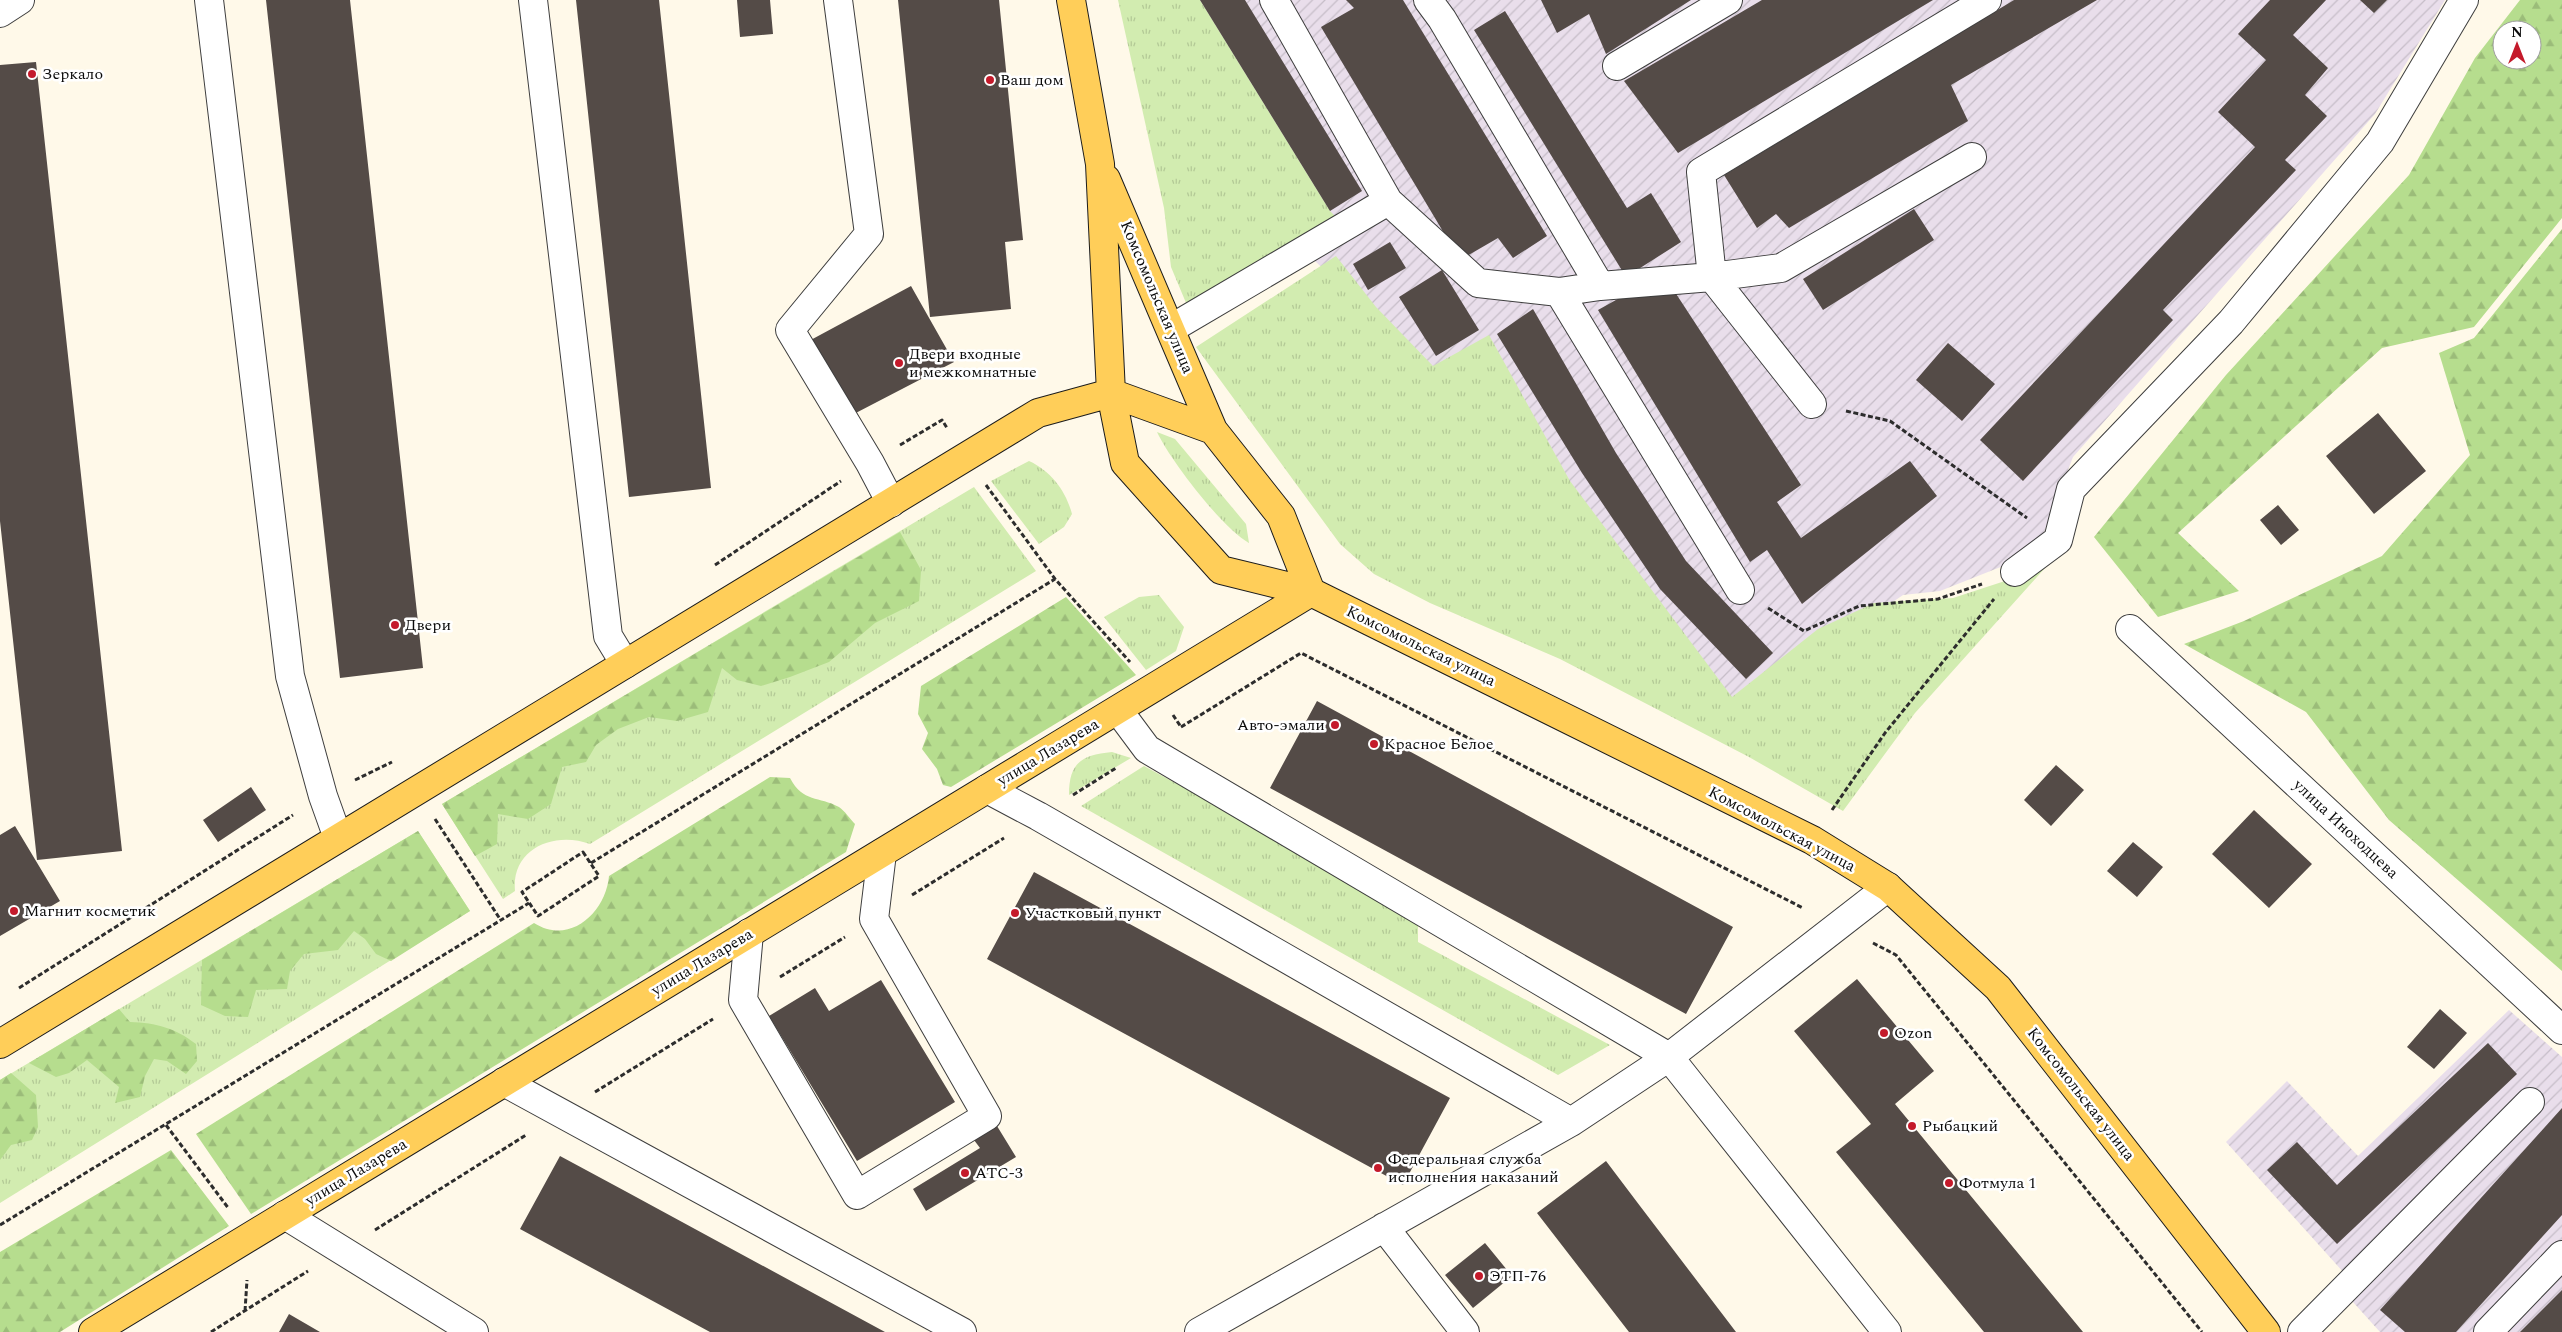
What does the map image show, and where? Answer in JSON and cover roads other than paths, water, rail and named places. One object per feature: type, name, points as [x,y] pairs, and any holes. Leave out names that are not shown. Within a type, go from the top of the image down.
[{"type":"main road","name":"Комсомольская улица","points":[[1071,0],[1100,164],[1111,393],[1125,463],[1221,570],[1312,592],[1812,840],[1888,887],[1998,988],[2266,1332]]},
{"type":"main road","name":"Комсомольская улица","points":[[1100,164],[1172,328],[1213,430],[1281,516],[1312,592]]},
{"type":"main road","points":[[0,1044],[1038,413],[1111,393],[1213,430]]},
{"type":"main road","name":"улица Лазарева","points":[[92,1332],[1312,592]]},
{"type":"street","points":[[0,13],[20,0]]},
{"type":"street","points":[[209,0],[290,676],[323,796],[338,838]]},
{"type":"street","points":[[533,0],[608,636],[625,664]]},
{"type":"street","points":[[838,0],[869,234],[790,330],[870,463],[891,503]]},
{"type":"street","points":[[1274,0],[1388,201],[1478,283],[1559,292],[1600,286],[1781,268],[1972,157]]},
{"type":"street","points":[[1428,0],[1442,19],[1600,286]]},
{"type":"street","points":[[1617,66],[1728,0]]},
{"type":"street","points":[[1812,404],[1712,276],[1701,172],[1988,0]]},
{"type":"street","points":[[2015,572],[2058,540],[2072,490],[2232,322],[2380,142],[2464,0]]},
{"type":"street","points":[[1172,328],[1388,201]]},
{"type":"street","points":[[1559,292],[1740,590]]},
{"type":"street","name":"улица Иноходцева","points":[[2130,629],[2562,1030]]},
{"type":"street","points":[[1118,710],[1147,749],[1669,1057],[1887,1332]]},
{"type":"street","points":[[986,790],[1047,821],[1570,1122]]},
{"type":"street","points":[[749,933],[743,1000],[857,1195],[987,1116],[874,919],[882,853]]},
{"type":"street","points":[[1199,1332],[1570,1122],[1669,1057],[1888,887]]},
{"type":"street","points":[[504,1082],[962,1332]]},
{"type":"street","points":[[2302,1332],[2530,1102]]},
{"type":"street","points":[[285,1215],[474,1332]]},
{"type":"street","points":[[1384,1227],[1465,1332]]},
{"type":"street","points":[[2488,1332],[2562,1255]]},
{"type":"place","name":"Зеркало","points":[[32,74]]},
{"type":"place","name":"Ваш дом","points":[[990,80]]},
{"type":"place","name":"Двери входные и межкомнатные","points":[[899,363]]},
{"type":"place","name":"Двери","points":[[395,625]]},
{"type":"place","name":"Авто-эмали","points":[[1335,725]]},
{"type":"place","name":"Красное Белое","points":[[1374,744]]},
{"type":"place","name":"Магнит косметик","points":[[14,911]]},
{"type":"place","name":"Участковый пункт","points":[[1015,913]]},
{"type":"place","name":"Ozon","points":[[1884,1033]]},
{"type":"place","name":"Рыбацкий","points":[[1912,1126]]},
{"type":"place","name":"Федеральная служба исполнения наказаний","points":[[1378,1168]]},
{"type":"place","name":"АТС-3","points":[[965,1173]]},
{"type":"place","name":"Фотмула 1","points":[[1949,1183]]},
{"type":"place","name":"ЭТП-76","points":[[1479,1276]]}]
